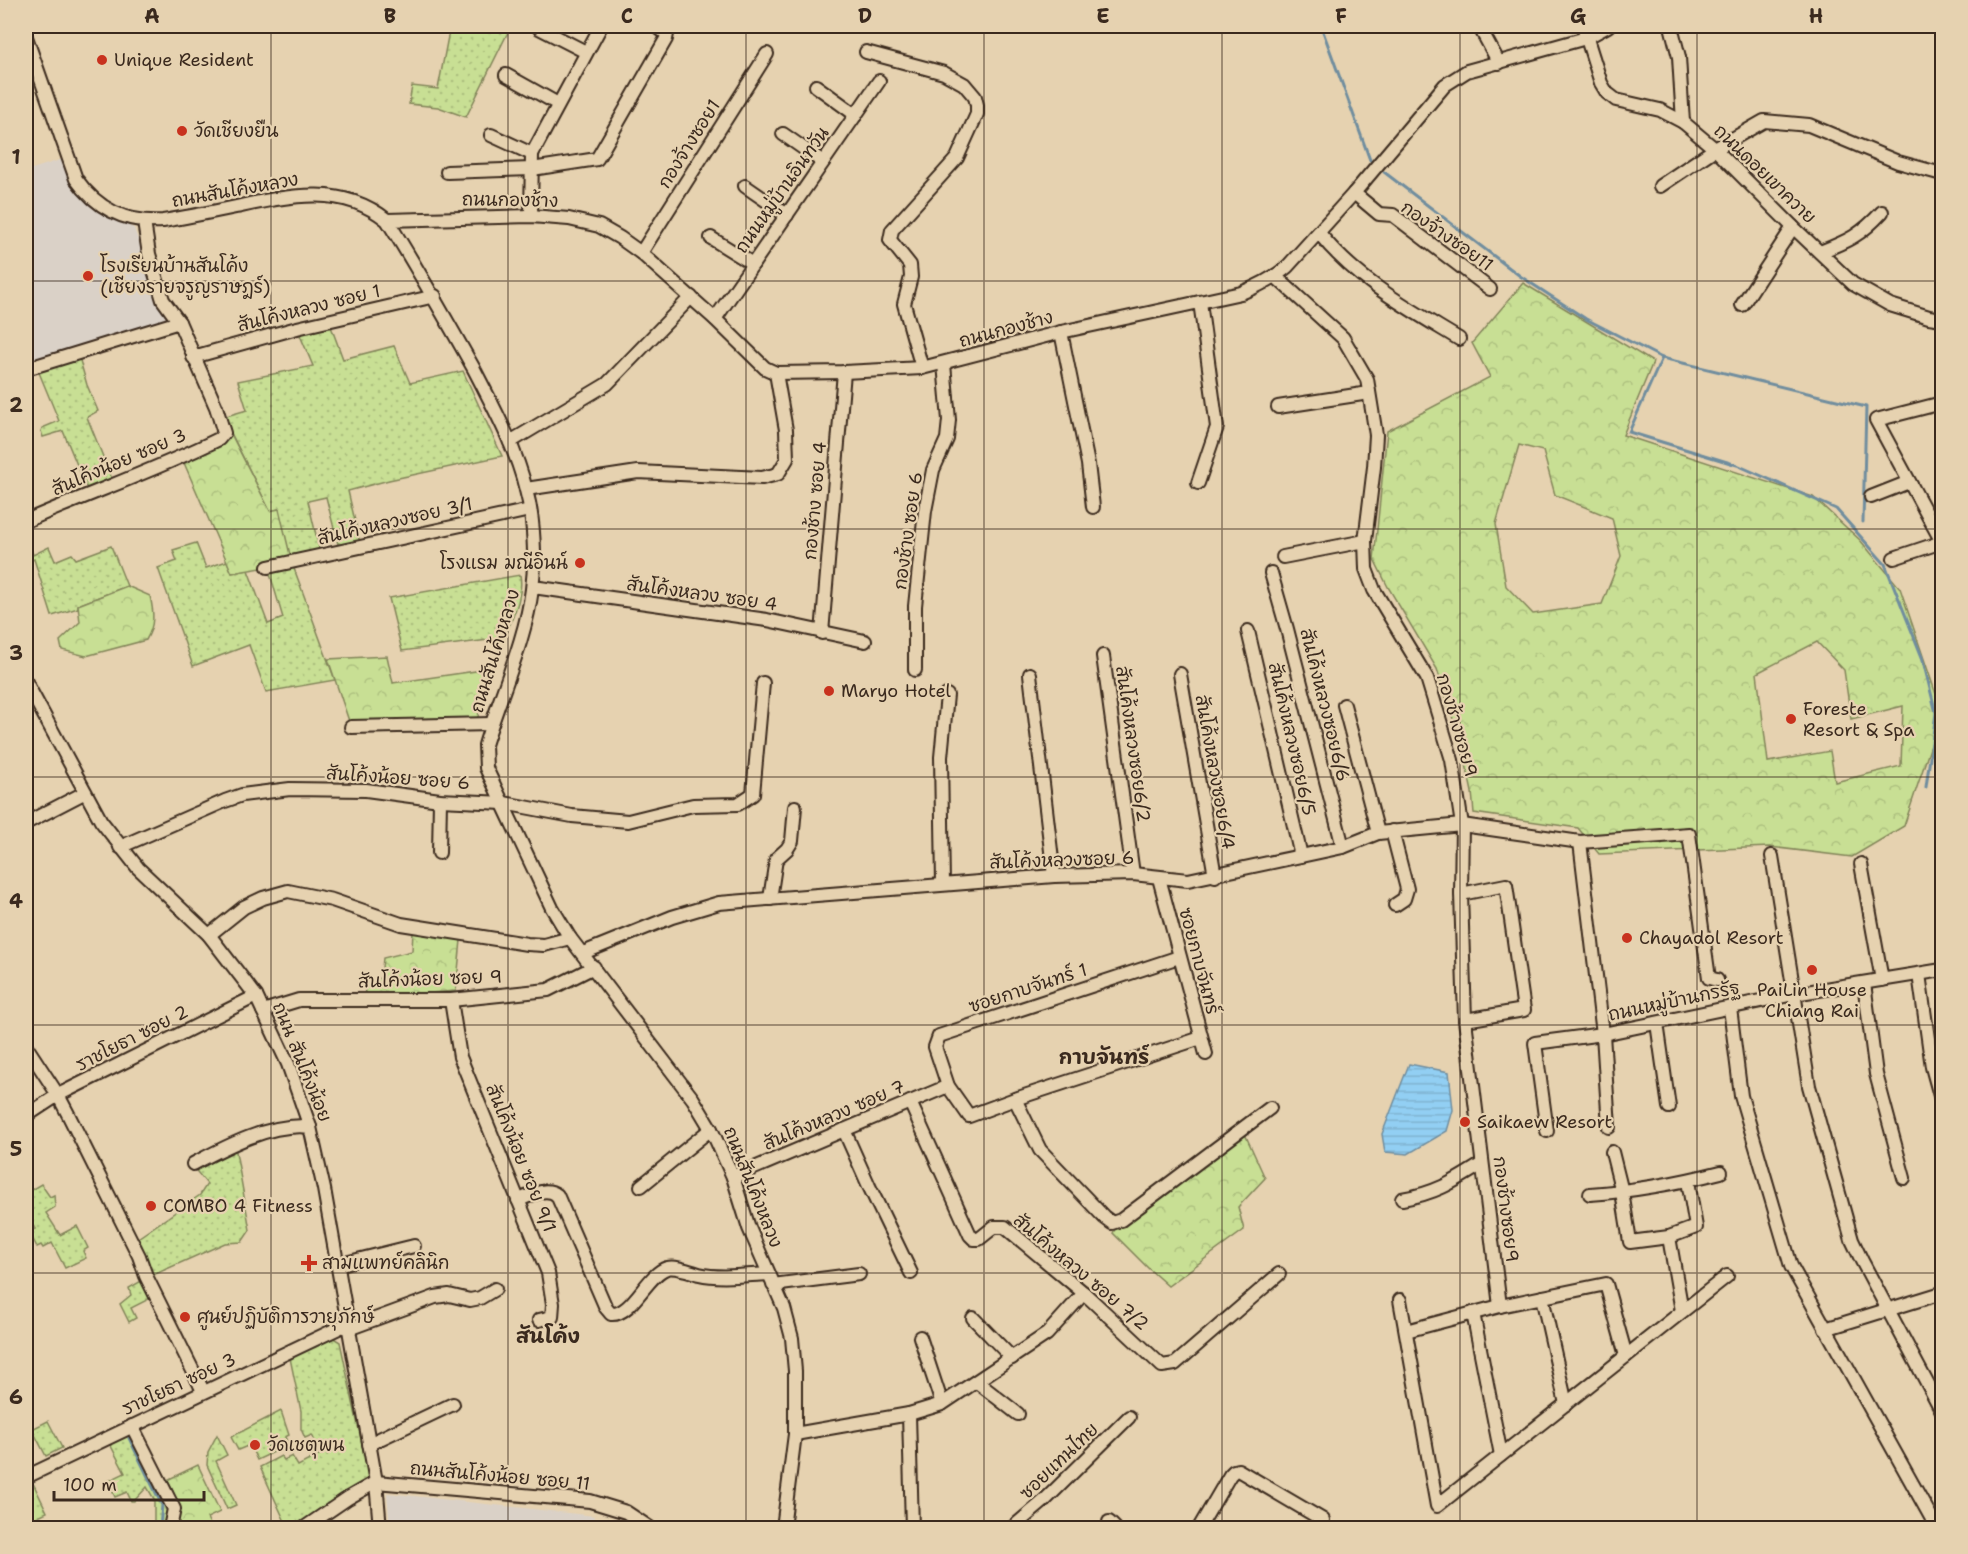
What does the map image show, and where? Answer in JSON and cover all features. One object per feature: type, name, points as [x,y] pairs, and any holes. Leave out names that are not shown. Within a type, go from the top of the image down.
[{"type":"street","points":[[531,216],[532,154],[601,26]]},
{"type":"street","points":[[447,172],[532,169],[597,159],[666,39],[667,34],[656,26]]},
{"type":"street","points":[[1479,26],[1499,63]]},
{"type":"street","name":"ถนนกองช้าง","points":[[387,220],[531,216],[569,219],[599,226],[641,253],[692,297],[765,368],[776,373],[922,368],[1061,332],[1241,293],[1275,276],[1287,267],[1354,193],[1445,85],[1467,72],[1608,26]]},
{"type":"street","points":[[1671,26],[1679,57],[1683,122]]},
{"type":"street","points":[[539,28],[586,52]]},
{"type":"street","name":"ถนนดอยเขาควาย","points":[[1585,32],[1601,83],[1607,93],[1616,100],[1660,110],[1683,122],[1715,149],[1853,284],[1890,305],[1942,319]]},
{"type":"street","name":"ถนนสันโค้งหลวง","points":[[26,37],[76,179],[86,193],[102,206],[144,222],[191,216],[291,196],[321,195],[356,202],[387,220],[435,296],[510,442],[526,489],[530,510],[534,556],[533,587],[528,612],[491,724],[486,745],[486,768],[552,908],[570,938],[693,1099],[711,1129],[733,1177],[749,1228],[784,1308],[792,1338],[795,1371],[795,1434],[783,1528]]},
{"type":"street","points":[[866,52],[944,73],[964,84],[975,97],[977,105],[977,114],[957,158],[892,230],[890,240],[910,264],[911,277],[904,304],[922,368]]},
{"type":"street","name":"กองจ้างซอย1","points":[[641,253],[767,54]]},
{"type":"street","points":[[506,75],[558,104]]},
{"type":"street","name":"ถนนหมู่บ้านอินทวัน","points":[[715,319],[879,81]]},
{"type":"street","points":[[816,86],[856,115]]},
{"type":"street","points":[[1660,186],[1715,149],[1764,121],[1809,125],[1898,162],[1942,174]]},
{"type":"street","points":[[783,134],[823,162]]},
{"type":"street","points":[[491,135],[532,154]]},
{"type":"street","points":[[745,186],[787,215]]},
{"type":"street","name":"กองจ้างซอย11","points":[[1354,193],[1379,214],[1393,215],[1490,289]]},
{"type":"street","points":[[1820,252],[1849,241],[1869,226],[1882,212]]},
{"type":"street","points":[[144,222],[149,254],[163,300],[179,322],[193,357]]},
{"type":"street","points":[[1742,305],[1793,227]]},
{"type":"street","points":[[1319,232],[1334,251],[1380,290],[1459,339]]},
{"type":"street","points":[[711,238],[753,264]]},
{"type":"street","name":"กองช้างซอย9","points":[[1275,276],[1343,338],[1367,379],[1376,435],[1365,541],[1366,569],[1374,590],[1427,678],[1452,760],[1462,825],[1461,894],[1465,1020],[1500,1306]]},
{"type":"street","name":"สันโค้งหลวง ซอย 1","points":[[193,357],[297,328],[435,296]]},
{"type":"street","points":[[510,442],[607,384],[692,297]]},
{"type":"street","points":[[1198,483],[1217,427],[1200,302]]},
{"type":"street","points":[[26,369],[179,322]]},
{"type":"street","points":[[1061,332],[1088,464],[1093,507]]},
{"type":"street","name":"สันโค้งน้อย ซอย 3","points":[[26,521],[164,465],[219,439],[224,433],[216,407],[193,357]]},
{"type":"street","name":"กองช้าง ซอย 6","points":[[915,670],[915,606],[925,511],[933,470],[947,438],[949,420],[944,364]]},
{"type":"street","name":"กองช้าง ซอย 4","points":[[822,633],[844,372]]},
{"type":"street","points":[[526,489],[638,472],[762,478],[778,474],[787,459],[786,430],[776,373]]},
{"type":"street","points":[[1278,407],[1369,393]]},
{"type":"street","points":[[1894,558],[1942,542],[1876,420],[1942,403]]},
{"type":"street","points":[[1871,497],[1909,482]]},
{"type":"street","name":"สันโค้งหลวงซอย 3/1","points":[[268,567],[530,510]]},
{"type":"street","points":[[1283,557],[1365,541]]},
{"type":"street","name":"สันโค้งหลวงซอย6/6","points":[[1270,573],[1287,629],[1343,847]]},
{"type":"street","name":"สันโค้งหลวง ซอย 4","points":[[533,587],[767,621],[866,640]]},
{"type":"street","name":"สันโค้งหลวงซอย6/5","points":[[1248,631],[1301,856]]},
{"type":"street","name":"สันโค้งหลวงซอย6/2","points":[[1103,656],[1133,874]]},
{"type":"street","points":[[1030,674],[1054,876]]},
{"type":"street","name":"สันโค้งหลวงซอย6/4","points":[[1180,674],[1215,876]]},
{"type":"street","name":"ถนน สันโค้งน้อย","points":[[26,682],[84,793],[120,847],[138,868],[209,935],[256,996],[288,1064],[310,1127],[324,1189],[376,1482],[380,1528]]},
{"type":"street","name":"สันโค้งน้อย ซอย 6","points":[[120,847],[225,801],[263,792],[290,789],[366,790],[440,800],[504,803],[572,816],[628,821],[693,805],[738,804],[753,794],[763,683]]},
{"type":"street","points":[[943,884],[941,757],[947,695]]},
{"type":"street","points":[[1344,705],[1378,833]]},
{"type":"street","points":[[351,727],[491,724]]},
{"type":"street","points":[[26,823],[84,793]]},
{"type":"street","points":[[439,853],[440,800]]},
{"type":"street","points":[[771,899],[776,859],[792,841],[795,807]]},
{"type":"street","name":"สันโค้งหลวงซอย 6","points":[[583,953],[672,917],[719,903],[1054,876],[1133,874],[1188,880],[1343,847],[1378,833],[1462,825],[1580,842],[1689,834],[1709,978],[1718,980]]},
{"type":"street","points":[[1392,831],[1407,889],[1404,899],[1395,905]]},
{"type":"street","name":"ถนนหมู่บ้านกรรัฐ","points":[[1580,842],[1604,1035],[1794,994],[1942,970]]},
{"type":"street","points":[[1772,856],[1809,1086],[1852,1240],[1942,1412]]},
{"type":"street","points":[[1861,864],[1882,980]]},
{"type":"street","name":"ซอยกาบจันทร์","points":[[1159,878],[1206,1054]]},
{"type":"street","points":[[1461,894],[1506,885],[1524,1010],[1465,1020]]},
{"type":"street","points":[[209,935],[244,907],[263,898],[288,891],[332,900],[401,924],[527,944],[544,945],[570,938]]},
{"type":"street","name":"ซอยกาบจันทร์ 1","points":[[1015,1099],[969,1116],[948,1086],[934,1047],[939,1036],[1179,957]]},
{"type":"street","name":"สันโค้งน้อย ซอย 9","points":[[263,1011],[299,1000],[450,1000],[548,990],[594,968]]},
{"type":"street","points":[[1919,974],[1932,1067],[1942,1103]]},
{"type":"street","points":[[1864,983],[1876,1074],[1904,1178]]},
{"type":"street","name":"ราชโยธา ซอย 2","points":[[26,1116],[58,1095],[256,996]]},
{"type":"street","name":"สันโค้งน้อย ซอย 9/1","points":[[450,1000],[460,1057],[548,1273],[553,1304],[552,1317],[539,1320]]},
{"type":"street","points":[[1730,1008],[1741,1096],[1791,1266],[1936,1528]]},
{"type":"street","points":[[1657,1023],[1669,1107]]},
{"type":"street","points":[[1547,1131],[1535,1043],[1604,1035],[1610,1127]]},
{"type":"street","points":[[1201,1038],[1015,1099],[1040,1150],[1104,1217],[1112,1222],[1121,1220],[1270,1108]]},
{"type":"street","points":[[26,1046],[58,1095],[139,1256],[146,1276],[167,1314],[203,1391]]},
{"type":"street","name":"สันโค้งหลวง ซอย 7","points":[[733,1177],[948,1086]]},
{"type":"street","name":"สันโค้งหลวง ซอย 7/2","points":[[910,1102],[970,1235],[974,1239],[979,1239],[994,1227],[1005,1227],[1084,1293],[1162,1366],[1175,1364],[1279,1274]]},
{"type":"street","points":[[193,1164],[244,1138],[298,1125],[310,1127]]},
{"type":"street","points":[[641,1186],[711,1129]]},
{"type":"street","points":[[844,1130],[911,1273]]},
{"type":"street","points":[[1612,1152],[1622,1192],[1630,1242],[1668,1237],[1696,1227],[1688,1180]]},
{"type":"street","points":[[1402,1199],[1422,1196],[1441,1189],[1482,1164]]},
{"type":"street","points":[[1590,1194],[1622,1192],[1721,1172]]},
{"type":"street","points":[[518,1200],[543,1191],[557,1195],[606,1308],[611,1314],[620,1312],[657,1274],[665,1269],[672,1268],[712,1276],[771,1279],[859,1274]]},
{"type":"street","points":[[1668,1237],[1682,1311]]},
{"type":"street","points":[[337,1265],[414,1246]]},
{"type":"street","points":[[1400,1300],[1437,1506],[1727,1276]]},
{"type":"street","points":[[1406,1331],[1500,1306],[1606,1284],[1626,1356]]},
{"type":"street","name":"ราชโยธา ซอย 3","points":[[26,1477],[203,1391],[348,1326],[435,1297],[449,1295],[470,1300],[480,1298],[495,1289]]},
{"type":"street","points":[[795,1434],[909,1414],[942,1404],[1047,1334],[1084,1293]]},
{"type":"street","points":[[1825,1329],[1942,1293]]},
{"type":"street","points":[[1542,1297],[1566,1404]]},
{"type":"street","points":[[1473,1313],[1501,1455]]},
{"type":"street","points":[[973,1318],[1012,1358]]},
{"type":"street","points":[[920,1337],[942,1404]]},
{"type":"street","points":[[977,1382],[1018,1414]]},
{"type":"street","points":[[369,1444],[453,1404]]},
{"type":"street","points":[[909,1414],[912,1528]]},
{"type":"street","name":"ซอยแทนไทย","points":[[1012,1528],[1044,1501],[1129,1418]]},
{"type":"street","points":[[132,1426],[174,1509],[170,1528]]},
{"type":"street","points":[[1199,1528],[1230,1475],[1238,1470],[1323,1520]]},
{"type":"street","points":[[304,1528],[376,1482]]},
{"type":"street","name":"ถนนสันโค้งน้อย ซอย 11","points":[[376,1482],[590,1502],[626,1512],[650,1528]]},
{"type":"shaded area","name":"โรงเรียนบ้านสันโค้ง (เชียงรายจรูญราษฎร์)","points":[[63,159],[76,190],[113,219],[134,228],[167,321],[26,364],[26,171]]},
{"type":"shaded area","points":[[387,1493],[595,1516],[593,1528],[390,1528]]},
{"type":"green space","points":[[450,26],[511,26],[466,117],[438,107],[409,104],[412,86],[438,89]]},
{"type":"green space","points":[[1523,283],[1653,362],[1623,435],[1813,497],[1860,540],[1900,588],[1942,712],[1904,826],[1852,857],[1770,847],[1599,854],[1578,828],[1474,813],[1463,750],[1437,669],[1374,559],[1387,431],[1490,377],[1472,343]],"holes":[[[1519,445],[1543,451],[1555,495],[1612,518],[1621,556],[1602,604],[1533,614],[1506,586],[1496,524]],[[1817,642],[1844,670],[1851,719],[1903,706],[1901,766],[1835,782],[1830,751],[1768,762],[1757,673]]]},
{"type":"green space","points":[[329,321],[343,359],[394,346],[410,383],[463,371],[502,456],[348,491],[361,547],[340,552],[326,497],[308,501],[321,556],[292,563],[335,680],[266,692],[249,645],[193,666],[158,568],[177,561],[173,550],[196,543],[206,568],[227,561],[232,573],[248,570],[268,624],[283,618],[268,567],[279,509],[270,511],[223,417],[247,410],[238,381],[313,366],[297,328]]},
{"type":"green space","points":[[79,357],[98,411],[87,417],[112,479],[87,489],[63,431],[43,437],[41,431],[42,428],[59,421],[38,370]]},
{"type":"green space","points":[[230,432],[270,511],[279,509],[292,563],[232,573],[181,456]]},
{"type":"green space","points":[[26,534],[33,555],[49,547],[55,561],[72,554],[76,559],[111,546],[127,586],[78,605],[78,608],[52,616],[34,559],[26,563]]},
{"type":"green space","points":[[520,575],[519,599],[504,638],[402,651],[389,598]]},
{"type":"green space","points":[[127,586],[150,596],[153,619],[146,640],[86,656],[62,650],[60,641],[80,622],[78,605]]},
{"type":"green space","points":[[387,656],[393,683],[490,669],[476,725],[351,727],[328,659]]},
{"type":"green space","points":[[413,931],[461,940],[456,991],[364,998],[366,980],[381,978],[383,958],[412,951]]},
{"type":"green space","points":[[1245,1134],[1265,1178],[1238,1207],[1244,1230],[1168,1286],[1113,1233],[1118,1224]]},
{"type":"green space","points":[[235,1146],[250,1230],[242,1242],[225,1243],[151,1276],[135,1240],[200,1195],[207,1184],[193,1167]]},
{"type":"green space","points":[[41,1184],[50,1197],[54,1195],[55,1207],[46,1213],[60,1235],[77,1226],[88,1248],[83,1251],[86,1258],[65,1268],[52,1243],[43,1248],[41,1245],[37,1247],[29,1232],[35,1229],[29,1218],[26,1219],[26,1193]]},
{"type":"green space","points":[[143,1280],[151,1298],[131,1308],[136,1318],[129,1322],[120,1304],[131,1295],[129,1288]]},
{"type":"green space","points":[[332,1337],[340,1342],[370,1481],[300,1528],[288,1528],[260,1467],[281,1456],[284,1460],[292,1456],[298,1466],[321,1454],[312,1435],[305,1438],[301,1429],[301,1411],[290,1358]]},
{"type":"green space","points":[[281,1411],[289,1435],[285,1437],[289,1445],[257,1460],[250,1445],[238,1450],[231,1437]]},
{"type":"green space","points":[[48,1421],[62,1448],[46,1456],[32,1429]]},
{"type":"green space","points":[[132,1432],[168,1502],[169,1518],[165,1528],[154,1528],[154,1499],[147,1487],[134,1501],[131,1501],[127,1492],[115,1497],[108,1481],[125,1473],[110,1444]]},
{"type":"green space","points":[[217,1435],[227,1455],[216,1461],[236,1505],[227,1509],[207,1465],[208,1452]]},
{"type":"green space","points":[[198,1465],[220,1512],[207,1518],[212,1528],[175,1528],[178,1516],[177,1504],[167,1480]]},
{"type":"green space","points":[[32,1481],[47,1512],[30,1520],[26,1514],[26,1484]]},
{"type":"water","points":[[1409,1064],[1449,1072],[1453,1110],[1447,1131],[1408,1154],[1385,1152],[1382,1134]]},
{"type":"waterway","points":[[1321,26],[1370,160]]},
{"type":"waterway","points":[[1384,172],[1520,276],[1586,319],[1662,358],[1866,407],[1863,522]]},
{"type":"waterway","points":[[1662,358],[1629,432],[1737,465],[1836,509],[1885,564],[1922,657],[1936,713],[1926,787]]},
{"type":"waterway","points":[[129,1438],[162,1505],[160,1528]]},
{"type":"place","name":"Unique Resident","points":[[102,60]]},
{"type":"place","name":"วัดเชียงยืน","points":[[182,131]]},
{"type":"place","name":"โรงเรียนบ้านสันโค้ง (เชียงรายจรูญราษฎร์)","points":[[88,276]]},
{"type":"place","name":"โรงแรม มณีอินน์","points":[[580,563]]},
{"type":"place","name":"Maryo Hotel","points":[[829,691]]},
{"type":"place","name":"Foreste Resort & Spa","points":[[1791,719]]},
{"type":"place","name":"Chayadol Resort","points":[[1627,938]]},
{"type":"place","name":"PaiLin House Chiang Rai","points":[[1812,970]]},
{"type":"place","name":"Saikaew Resort","points":[[1465,1122]]},
{"type":"place","name":"COMBO 4 Fitness","points":[[151,1206]]},
{"type":"place","name":"สามแพทย์คลินิก","points":[[309,1263]]},
{"type":"place","name":"ศูนย์ปฏิบัติการวายุภักษ์","points":[[185,1317]]},
{"type":"place","name":"วัดเชตุพน","points":[[255,1445]]},
{"type":"district","name":"กาบจันทร์","points":[[1104,1057]]},
{"type":"district","name":"สันโค้ง","points":[[548,1336]]}]
